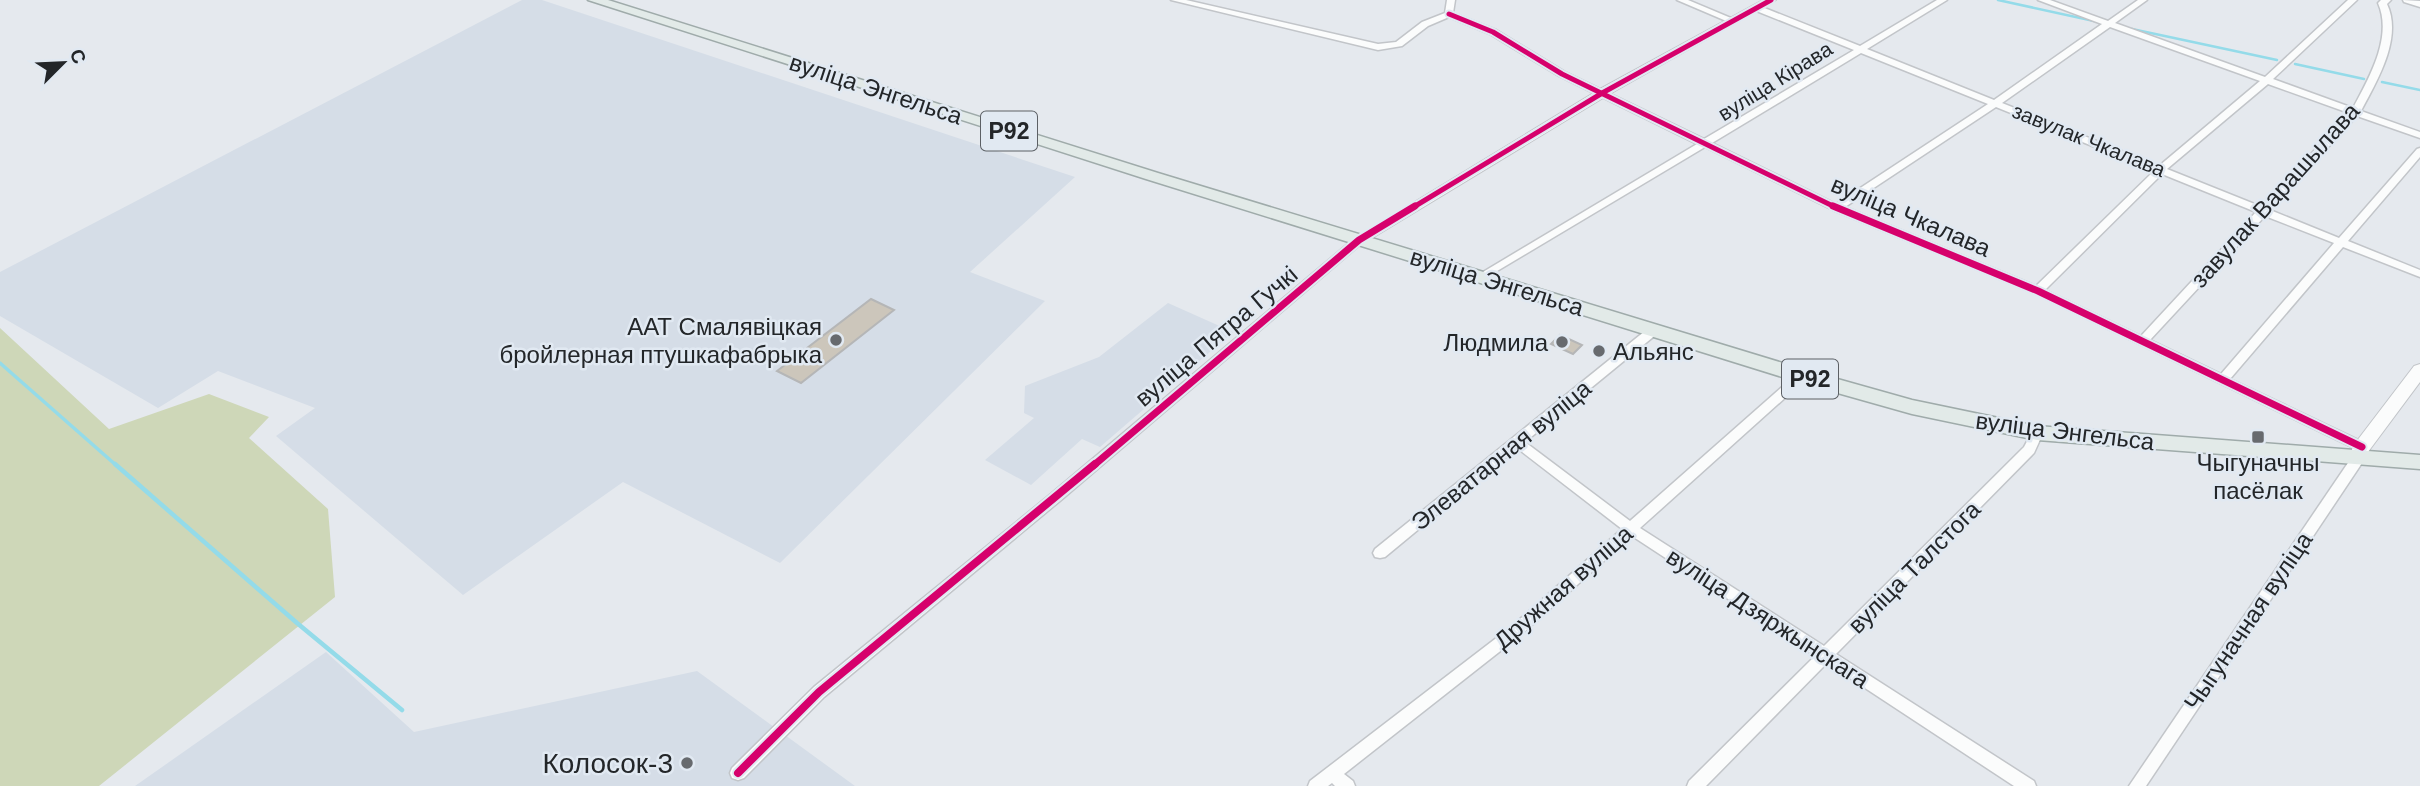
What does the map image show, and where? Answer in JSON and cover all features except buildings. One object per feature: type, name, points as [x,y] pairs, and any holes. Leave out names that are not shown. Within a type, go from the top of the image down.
[{"type":"main road","name":"вуліца Энгельса","points":[[595,0],[1359,240],[1802,376],[1912,407],[2037,433],[2360,452],[2420,462]]},
{"type":"main road","points":[[2360,452],[2420,370]]},
{"type":"street","points":[[1175,0],[1231,9],[1378,47],[1399,44],[1425,24],[1449,14],[1451,0]]},
{"type":"street","points":[[1681,0],[1734,21]]},
{"type":"street","name":"вуліца Пятра Гучкі","points":[[738,773],[819,692],[1056,497],[1359,240],[1604,92],[1771,0]]},
{"type":"street","name":"вуліца Кірава","points":[[1482,277],[1943,0]]},
{"type":"street","points":[[2042,0],[2265,82],[2420,135]]},
{"type":"street","points":[[1837,208],[1996,103],[2143,0]]},
{"type":"street","points":[[2038,290],[2161,169],[2265,82],[2353,0]]},
{"type":"street","name":"завулак Варашылава","points":[[2144,340],[2261,211],[2355,113],[2371,84],[2386,38],[2389,18],[2382,3],[2387,0]]},
{"type":"street","points":[[2407,0],[2420,4]]},
{"type":"street","name":"завулак Чкалава","points":[[1757,8],[2420,274]]},
{"type":"street","name":"вуліца Чкалава","points":[[1449,14],[1493,32],[1562,74],[1709,143],[1837,208],[2038,290],[2144,340],[2224,379],[2360,452]]},
{"type":"street","points":[[2224,379],[2420,151]]},
{"type":"street","name":"Элеватарная вуліца","points":[[1380,553],[1654,330]]},
{"type":"street","name":"Дружная вуліца","points":[[1316,786],[1517,630],[1802,376]]},
{"type":"street","name":"вуліца Талстога","points":[[1695,786],[2029,450],[2037,433]]},
{"type":"street","name":"вуліца Дзяржынскага","points":[[1516,441],[1630,528],[2028,786]]},
{"type":"street","name":"Чыгуначная вуліца","points":[[2137,786],[2360,452]]},
{"type":"street","points":[[1333,774],[1347,786]]},
{"type":"shaded area","name":"ААТ Смалявіцкая бройлерная птушкафабрыка","points":[[522,0],[542,0],[1075,177],[970,272],[1045,301],[780,563],[623,482],[463,595],[276,436],[315,408],[218,371],[158,408],[0,316],[0,272]]},
{"type":"shaded area","points":[[1168,303],[1233,332],[1100,447],[1082,439],[1031,485],[985,460],[1034,418],[1024,413],[1025,386],[1099,357]]},
{"type":"shaded area","points":[[326,652],[414,732],[697,671],[855,786],[135,786]]},
{"type":"green space","points":[[0,328],[109,429],[209,394],[269,417],[249,438],[328,509],[335,597],[99,786],[0,786]]},
{"type":"waterway","points":[[1998,0],[2094,21]]},
{"type":"waterway","points":[[2132,29],[2277,60]]},
{"type":"waterway","points":[[2295,64],[2364,79]]},
{"type":"waterway","points":[[2382,82],[2420,90]]},
{"type":"waterway","points":[[0,363],[117,466]]},
{"type":"waterway","points":[[115,464],[297,623],[402,710]]},
{"type":"cycle path","points":[[738,773],[819,692],[1056,497],[1359,240],[1604,92],[1771,0]]},
{"type":"cycle path","points":[[1449,14],[1493,32],[1562,74],[1837,208],[2038,291],[2362,447]]},
{"type":"place","name":"ААТ Смалявіцкая бройлерная птушкафабрыка","points":[[836,340]]},
{"type":"place","name":"Людмила","points":[[1562,342]]},
{"type":"place","name":"Альянс","points":[[1599,351]]},
{"type":"place","name":"Чыгуначны пасёлак","points":[[2258,437]]},
{"type":"place","name":"Колосок-3","points":[[687,763]]}]
